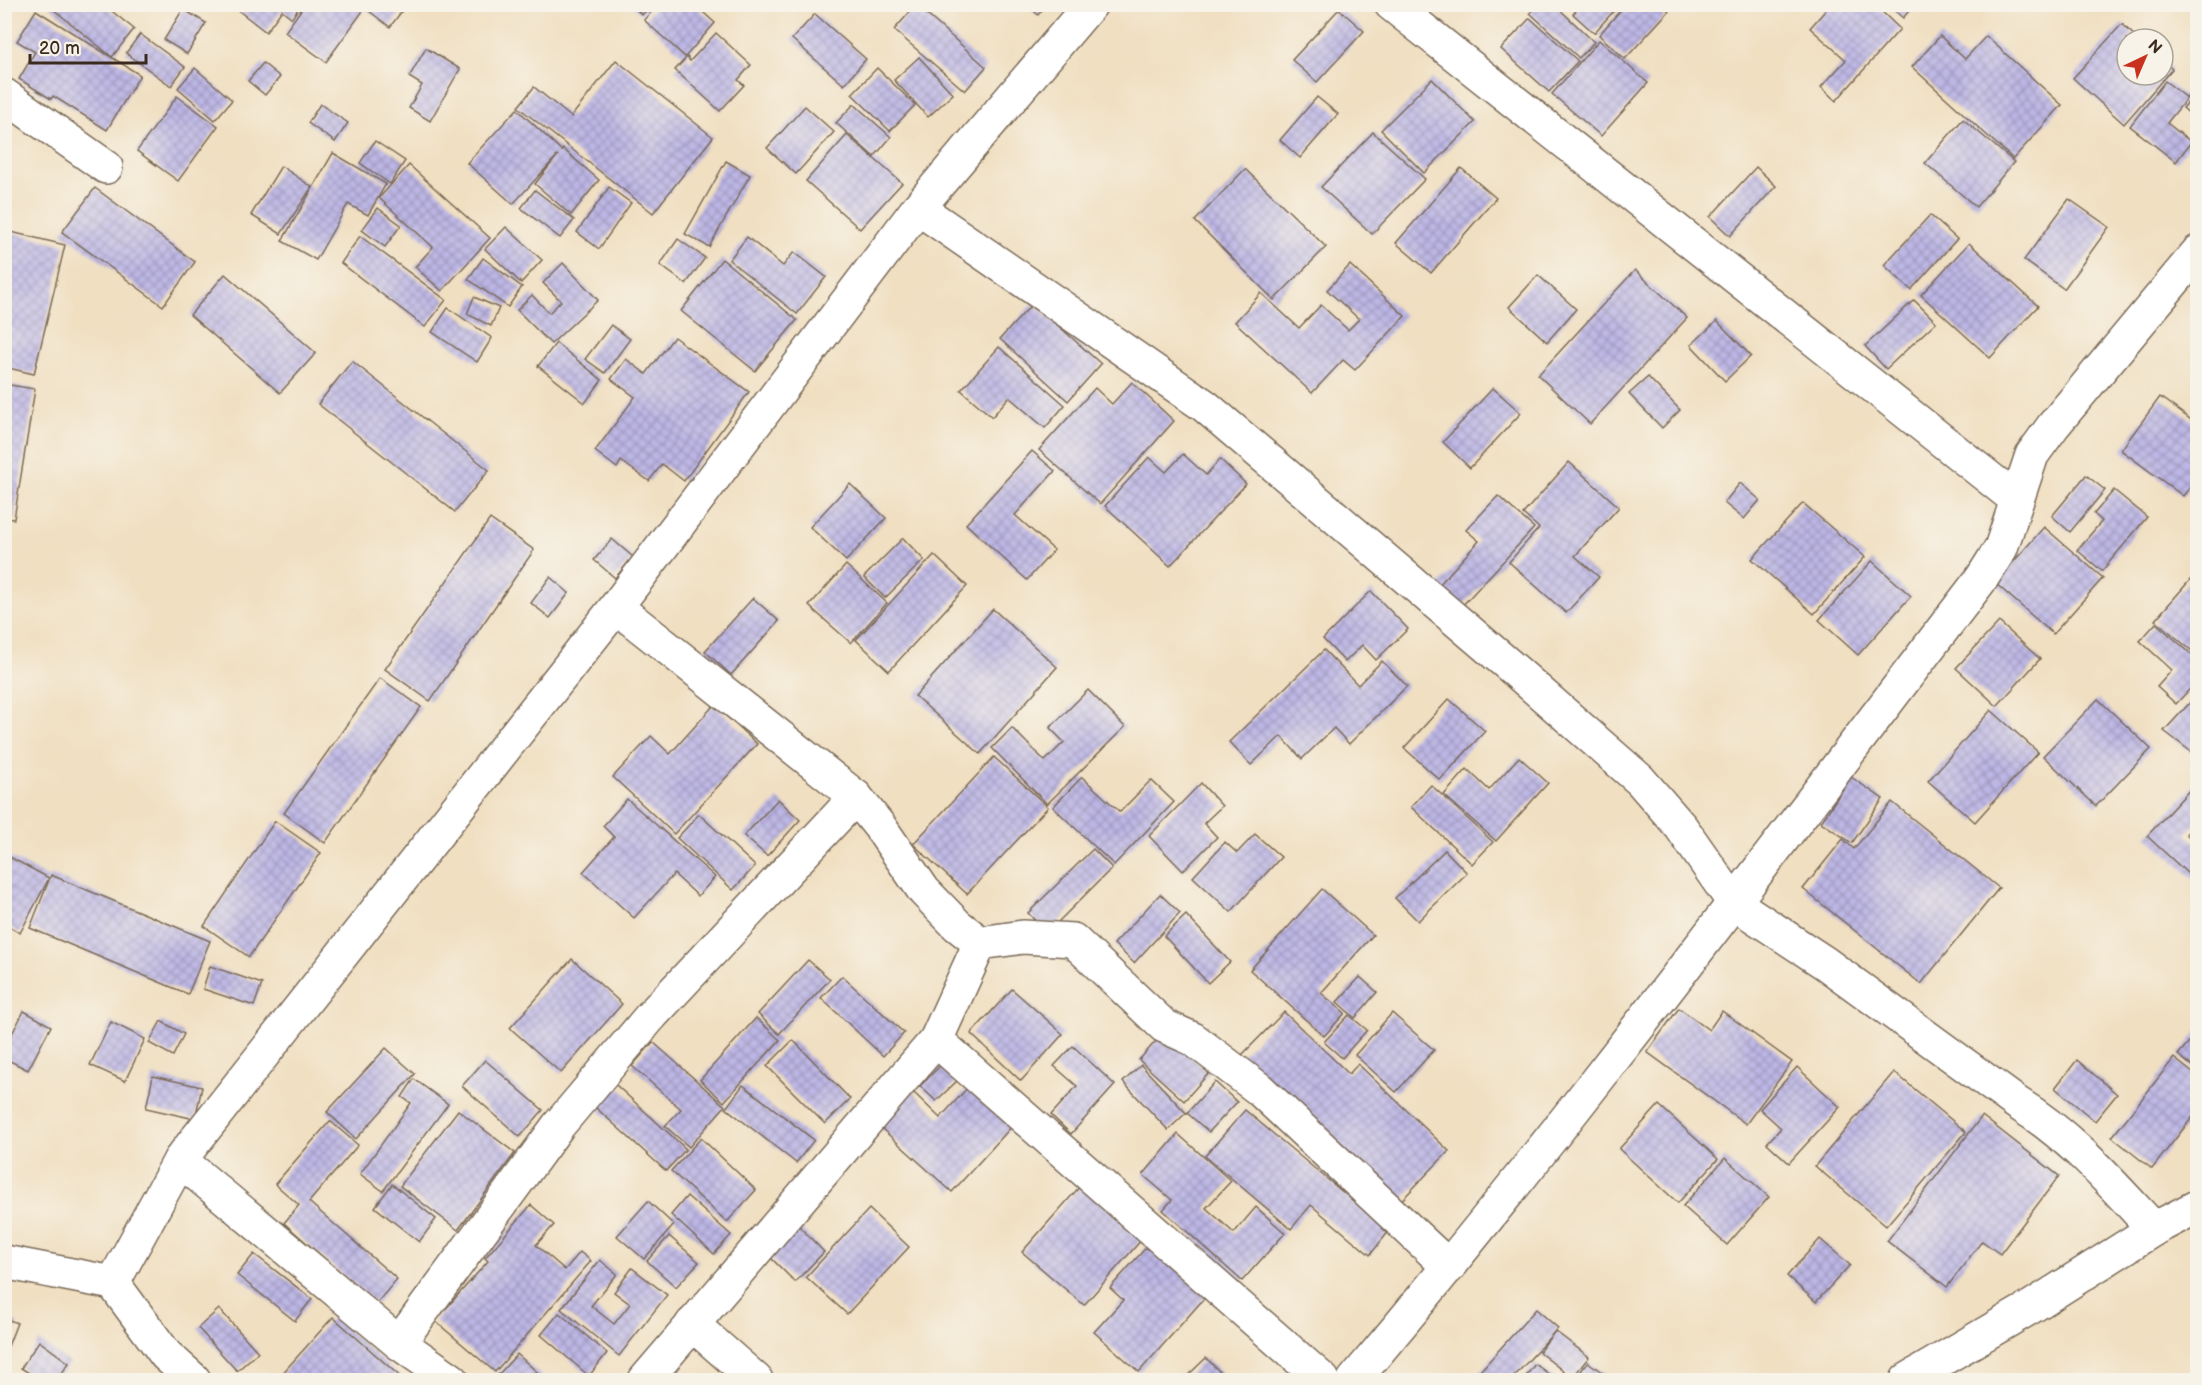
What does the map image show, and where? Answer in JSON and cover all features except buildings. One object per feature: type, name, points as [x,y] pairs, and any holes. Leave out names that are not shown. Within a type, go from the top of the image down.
[{"type":"street","points":[[113,1283],[180,1161],[616,607],[918,208],[1091,4]]},
{"type":"street","points":[[1390,4],[2017,500]]},
{"type":"street","points":[[4,95],[106,167]]},
{"type":"street","points":[[918,208],[1204,406],[1640,780],[1681,827],[1734,903],[1826,963],[2017,1103],[2044,1120],[2083,1153],[2154,1229]]},
{"type":"street","points":[[1354,1380],[1449,1267],[1734,903],[1982,578],[2001,548],[2032,455],[2053,426],[2198,252]]},
{"type":"street","points":[[616,607],[856,797],[880,827],[924,891],[957,925],[980,943],[1023,937],[1073,940],[1164,1026],[1194,1039],[1259,1089],[1449,1267]]},
{"type":"street","points":[[399,1343],[558,1126],[634,1035],[856,797]]},
{"type":"street","points":[[645,1380],[936,1040],[980,943]]},
{"type":"street","points":[[936,1040],[1323,1380]]},
{"type":"street","points":[[180,1161],[399,1343],[452,1380]]},
{"type":"street","points":[[1907,1380],[2031,1307],[2154,1229],[2198,1206]]},
{"type":"street","points":[[4,1262],[113,1283],[166,1355],[194,1380]]},
{"type":"street","points":[[692,1324],[756,1380]]}]
